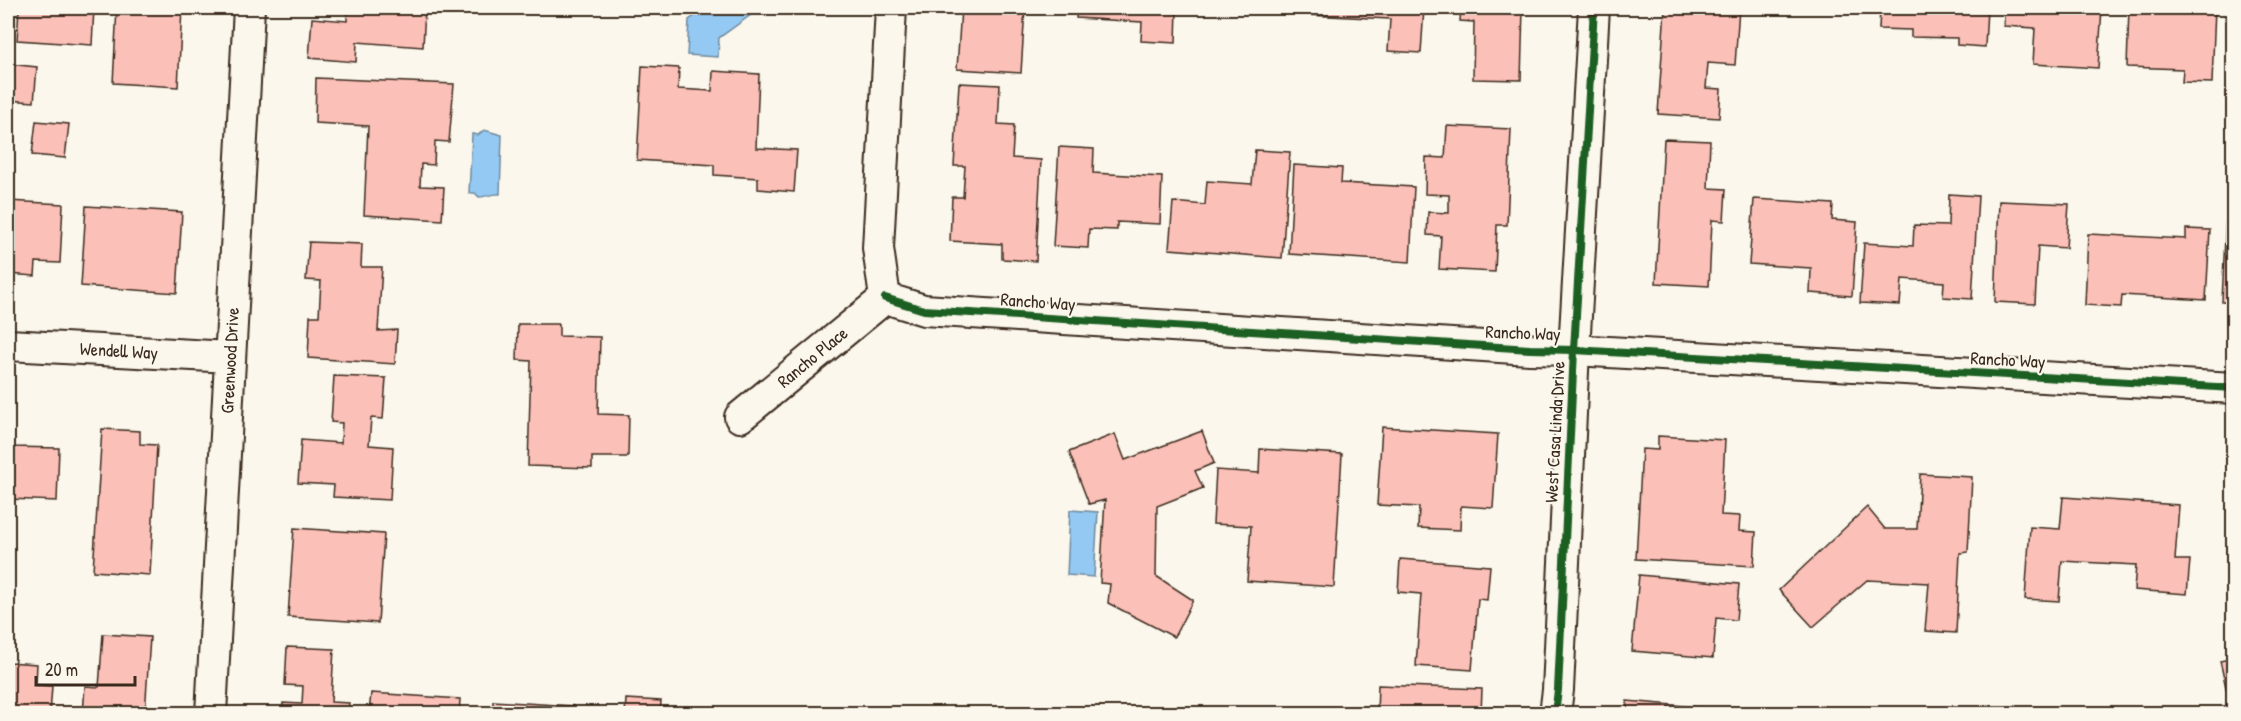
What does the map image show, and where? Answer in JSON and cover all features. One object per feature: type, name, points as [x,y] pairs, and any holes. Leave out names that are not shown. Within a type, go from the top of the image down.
[{"type":"street","name":"Greenwood Drive","points":[[211,714],[249,8]]},
{"type":"street","points":[[885,298],[879,248],[891,8]]},
{"type":"street","name":"West Casa Linda Drive","points":[[1555,714],[1594,8]]},
{"type":"street","name":"Rancho Way","points":[[885,298],[924,310],[1530,349],[2234,388]]},
{"type":"street","name":"Rancho Place","points":[[740,417],[885,298]]},
{"type":"street","name":"Wendell Way","points":[[8,345],[230,357]]},
{"type":"water","points":[[706,8],[751,8],[755,12],[719,38],[718,57],[687,55],[689,20]]},
{"type":"water","points":[[484,130],[502,135],[500,194],[479,197],[475,193],[469,193],[472,134],[478,135]]},
{"type":"water","points":[[1070,510],[1098,512],[1094,577],[1067,575]]},
{"type":"building","points":[[19,8],[94,8],[92,45],[17,40]]},
{"type":"building","points":[[117,8],[182,8],[178,87],[113,83]]},
{"type":"building","points":[[348,8],[425,8],[423,47],[357,42],[356,62],[309,58],[312,18],[347,21]]},
{"type":"building","points":[[961,8],[1025,8],[1021,73],[957,69]]},
{"type":"building","points":[[1077,8],[1177,8],[1176,43],[1141,41],[1142,22],[1076,18]]},
{"type":"building","points":[[1257,8],[1297,8],[1297,11]]},
{"type":"building","points":[[1309,8],[1424,8],[1421,53],[1388,51],[1390,19],[1309,15]]},
{"type":"building","points":[[1461,8],[1523,8],[1521,80],[1473,79],[1474,22],[1460,21]]},
{"type":"building","points":[[1665,8],[1739,8],[1735,65],[1708,63],[1706,88],[1721,89],[1719,118],[1658,114]]},
{"type":"building","points":[[1880,8],[1987,8],[1985,47],[1957,45],[1957,38],[1911,37],[1911,30],[1879,29]]},
{"type":"building","points":[[2004,8],[2102,8],[2098,68],[2033,64],[2035,28],[2004,26]]},
{"type":"building","points":[[2129,8],[2215,8],[2212,83],[2182,82],[2183,69],[2127,67]]},
{"type":"building","points":[[8,64],[37,67],[34,102],[8,100]]},
{"type":"building","points":[[642,66],[679,68],[678,89],[712,91],[713,71],[759,74],[756,148],[797,150],[794,192],[758,189],[758,178],[714,175],[714,165],[637,160]]},
{"type":"building","points":[[316,78],[454,84],[449,142],[435,141],[434,165],[421,164],[420,186],[444,187],[442,220],[364,215],[368,126],[315,123]]},
{"type":"building","points":[[959,83],[1000,85],[998,124],[1014,125],[1012,158],[1041,160],[1036,261],[1002,259],[1002,244],[950,241],[952,197],[963,197],[965,166],[954,166]]},
{"type":"building","points":[[36,121],[69,124],[65,158],[32,155]]},
{"type":"building","points":[[1447,126],[1511,129],[1507,225],[1497,225],[1495,272],[1439,269],[1441,236],[1427,235],[1428,212],[1449,213],[1449,195],[1425,194],[1426,157],[1445,158]]},
{"type":"building","points":[[1664,139],[1710,141],[1708,188],[1726,189],[1724,221],[1712,220],[1709,286],[1656,283]]},
{"type":"building","points":[[1059,147],[1094,149],[1093,173],[1162,177],[1160,224],[1117,222],[1117,230],[1089,229],[1088,248],[1053,246]]},
{"type":"building","points":[[1255,150],[1290,152],[1282,258],[1169,249],[1173,202],[1205,205],[1207,181],[1252,184]]},
{"type":"building","points":[[1294,165],[1342,168],[1341,183],[1414,187],[1410,262],[1289,254]]},
{"type":"building","points":[[2227,192],[2234,192],[2234,303],[2222,302]]},
{"type":"building","points":[[1949,194],[1978,196],[1972,299],[1943,297],[1944,282],[1902,279],[1900,305],[1860,303],[1864,243],[1913,246],[1914,225],[1948,226]]},
{"type":"building","points":[[1754,199],[1833,204],[1832,220],[1857,222],[1852,296],[1810,293],[1811,268],[1749,264]]},
{"type":"building","points":[[8,201],[63,204],[60,263],[36,262],[35,276],[8,274]]},
{"type":"building","points":[[1999,201],[2069,204],[2066,248],[2038,246],[2035,304],[1995,302]]},
{"type":"building","points":[[86,206],[182,212],[177,293],[81,286]]},
{"type":"building","points":[[2186,229],[2210,230],[2206,300],[2122,295],[2121,307],[2085,305],[2088,234],[2186,239]]},
{"type":"building","points":[[309,242],[362,244],[361,267],[382,267],[378,331],[397,330],[395,364],[308,358],[310,316],[319,316],[321,281],[306,280]]},
{"type":"building","points":[[518,324],[559,324],[559,336],[600,337],[598,414],[629,415],[628,457],[592,457],[592,468],[528,466],[531,361],[517,360]]},
{"type":"building","points":[[334,376],[386,378],[383,419],[371,418],[369,445],[393,447],[390,500],[333,497],[334,485],[298,483],[301,440],[341,443],[342,423],[331,422]]},
{"type":"building","points":[[1382,427],[1498,434],[1493,508],[1461,506],[1460,530],[1418,528],[1419,507],[1377,505]]},
{"type":"building","points":[[102,429],[140,431],[140,444],[157,445],[150,575],[93,571]]},
{"type":"building","points":[[1202,431],[1214,463],[1195,471],[1203,488],[1157,506],[1156,576],[1193,600],[1174,637],[1108,603],[1110,584],[1100,583],[1105,500],[1089,504],[1069,452],[1115,434],[1125,460]]},
{"type":"building","points":[[8,433],[13,433],[12,447],[59,448],[57,501],[9,499],[8,503]]},
{"type":"building","points":[[1658,436],[1725,440],[1721,515],[1740,516],[1739,531],[1756,532],[1754,566],[1636,559],[1642,449],[1658,450]]},
{"type":"building","points":[[1260,449],[1342,454],[1334,587],[1247,581],[1251,526],[1213,524],[1216,470],[1259,473]]},
{"type":"building","points":[[1920,474],[1972,477],[1968,552],[1960,553],[1956,633],[1925,631],[1929,583],[1867,580],[1813,627],[1779,590],[1867,507],[1885,529],[1917,529]]},
{"type":"building","points":[[2063,497],[2179,505],[2175,560],[2190,560],[2187,594],[2134,590],[2136,565],[2062,561],[2059,601],[2025,599],[2030,527],[2060,529]]},
{"type":"building","points":[[294,528],[384,534],[378,623],[288,617]]},
{"type":"building","points":[[1400,559],[1490,566],[1487,600],[1478,599],[1472,670],[1416,666],[1421,594],[1398,592]]},
{"type":"building","points":[[1639,575],[1739,584],[1736,620],[1716,618],[1713,658],[1632,651]]},
{"type":"building","points":[[103,634],[150,637],[145,714],[83,714],[85,686],[99,687]]},
{"type":"building","points":[[287,647],[334,649],[331,702],[349,703],[348,714],[282,714],[283,703],[302,704],[303,686],[285,685]]},
{"type":"building","points":[[2234,658],[2234,714],[2232,714],[2220,661]]},
{"type":"building","points":[[8,662],[37,664],[36,685],[52,686],[50,714],[8,714]]},
{"type":"building","points":[[1378,685],[1482,689],[1481,714],[1377,714]]},
{"type":"building","points":[[371,693],[460,699],[459,714],[369,714]]},
{"type":"building","points":[[626,699],[661,701],[660,714],[625,714]]},
{"type":"building","points":[[493,701],[573,706],[572,714],[493,714]]},
{"type":"building","points":[[1627,701],[1719,709],[1718,714],[1626,714]]},
{"type":"building","points":[[681,709],[762,712],[681,714]]},
{"type":"cycle path","points":[[1555,714],[1594,8]]},
{"type":"cycle path","points":[[885,298],[924,310],[1530,349],[2234,388]]}]
